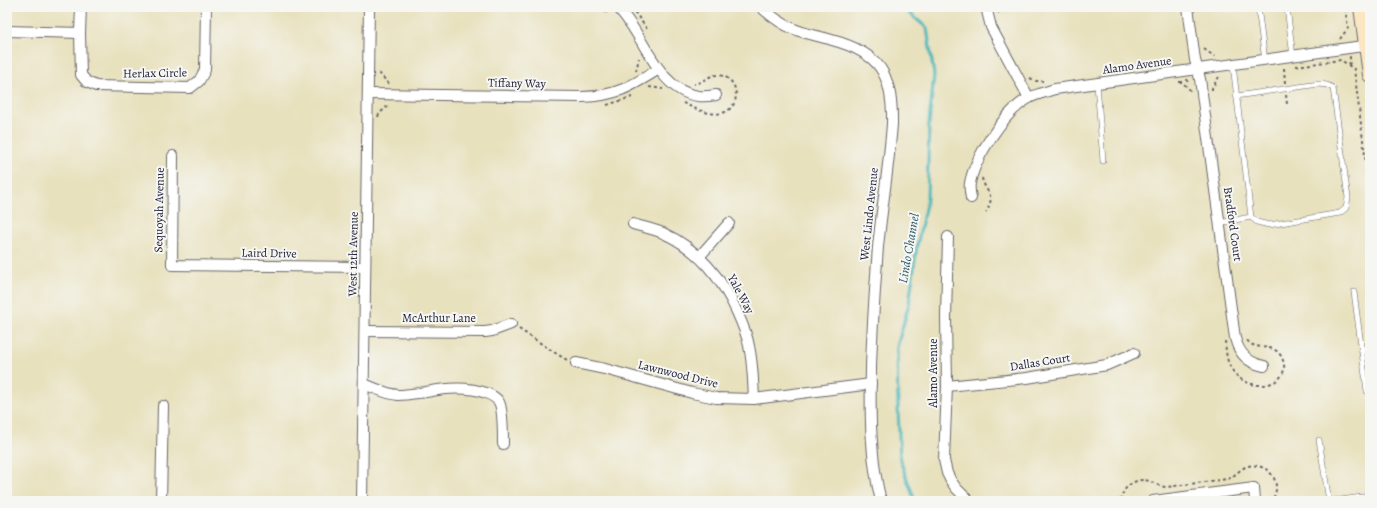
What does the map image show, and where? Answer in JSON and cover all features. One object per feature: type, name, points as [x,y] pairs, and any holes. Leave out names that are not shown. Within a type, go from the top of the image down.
[{"type":"main road","points":[[1361,7],[1368,46],[1370,75]]},
{"type":"street","name":"Herlax Circle","points":[[81,7],[81,75],[87,82],[96,86],[190,88],[199,81],[205,70],[206,7]]},
{"type":"street","name":"West 12th Avenue","points":[[362,501],[369,7]]},
{"type":"street","name":"West Lindo Avenue","points":[[761,7],[776,20],[794,30],[860,50],[879,66],[888,82],[891,97],[892,124],[878,254],[870,384],[873,462],[881,501]]},
{"type":"street","points":[[986,7],[991,27],[1028,98]]},
{"type":"street","name":"Bradford Court","points":[[1188,7],[1195,60],[1200,79],[1235,338],[1237,347],[1248,360],[1264,366]]},
{"type":"street","points":[[614,11],[632,24],[659,69],[670,82],[684,92],[698,96],[716,95]]},
{"type":"street","points":[[7,31],[80,33]]},
{"type":"street","name":"Alamo Avenue","points":[[971,198],[971,178],[988,143],[1004,120],[1028,98],[1055,89],[1368,46]]},
{"type":"street","name":"Tiffany Way","points":[[368,94],[602,96],[630,87],[659,69]]},
{"type":"street","name":"Sequoyah Avenue","points":[[172,265],[173,156]]},
{"type":"street","points":[[699,257],[729,223]]},
{"type":"street","name":"Yale Way","points":[[633,224],[671,237],[699,257],[722,282],[742,325],[749,346],[754,398]]},
{"type":"street","name":"Alamo Avenue","points":[[948,237],[945,467],[956,488],[969,501]]},
{"type":"street","name":"Laird Drive","points":[[172,265],[365,267]]},
{"type":"street","name":"McArthur Lane","points":[[364,331],[485,332],[511,324]]},
{"type":"street","name":"Dallas Court","points":[[947,386],[1027,378],[1107,365],[1134,353]]},
{"type":"street","name":"Lawnwood Drive","points":[[576,363],[704,396],[729,399],[754,398],[870,384]]},
{"type":"street","points":[[364,384],[396,395],[410,395],[457,389],[477,391],[495,397],[500,404],[503,444]]},
{"type":"street","points":[[161,501],[163,406]]},
{"type":"street","points":[[1153,501],[1254,488],[1255,501]]},
{"type":"lane","points":[[1258,7],[1265,61]]},
{"type":"lane","points":[[1287,7],[1293,57]]},
{"type":"lane","points":[[1233,65],[1236,96],[1251,216],[1257,222],[1270,225],[1340,213],[1346,208],[1348,198],[1333,88],[1327,85],[1319,84],[1236,96]]},
{"type":"lane","points":[[1097,84],[1103,161]]},
{"type":"lane","points":[[1219,223],[1251,216]]},
{"type":"lane","points":[[1354,292],[1368,391]]},
{"type":"lane","points":[[1362,349],[1370,348]]},
{"type":"lane","points":[[1319,440],[1329,501]]},
{"type":"lane","points":[[1333,501],[1370,496]]},
{"type":"path","points":[[600,7],[614,11]]},
{"type":"path","points":[[997,17],[1001,7]]},
{"type":"path","points":[[631,75],[636,71],[639,58],[636,52]]},
{"type":"path","points":[[379,67],[379,73],[388,84],[396,84]]},
{"type":"path","points":[[1026,74],[1036,81],[1050,80]]},
{"type":"path","points":[[511,324],[556,354],[576,363]]},
{"type":"path","points":[[1121,501],[1122,494],[1128,486],[1140,480],[1149,481],[1164,487],[1174,486],[1227,479],[1234,476],[1244,468],[1258,466],[1267,469],[1275,480],[1276,489],[1272,501]]},
{"type":"waterway","name":"Lindo Channel","points":[[902,7],[927,28],[934,75],[929,123],[927,199],[917,246],[909,304],[897,347],[900,460],[915,501]]}]
